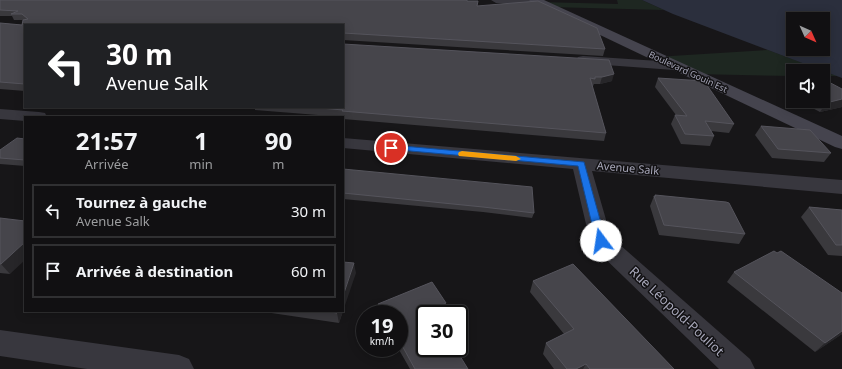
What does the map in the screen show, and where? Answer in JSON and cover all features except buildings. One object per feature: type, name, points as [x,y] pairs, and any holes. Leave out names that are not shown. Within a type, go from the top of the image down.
[{"type":"street","points":[[496,0],[537,1]]},
{"type":"street","name":"Boulevard Gouin Est","points":[[537,1],[674,66],[842,142]]},
{"type":"street","points":[[572,59],[674,66]]},
{"type":"street","points":[[0,114],[27,116]]},
{"type":"street","name":"Avenue Salk","points":[[344,143],[842,187]]},
{"type":"street","name":"Rue Léopold-Pouliot","points":[[581,164],[601,241],[740,369]]},
{"type":"street","points":[[0,344],[179,369]]},
{"type":"shaded area","points":[[617,0],[642,0],[664,10],[550,7],[539,2],[618,4]]},
{"type":"shaded area","points":[[768,50],[806,64],[786,64],[786,76],[693,74],[655,57]]},
{"type":"shaded area","points":[[830,73],[838,76],[830,76]]},
{"type":"water","points":[[642,0],[842,0],[842,78],[830,73],[830,64],[805,64],[673,14]]},
{"type":"slow traffic","points":[[462,154],[516,159]]},
{"type":"route","points":[[391,148],[581,164],[601,241]]}]
